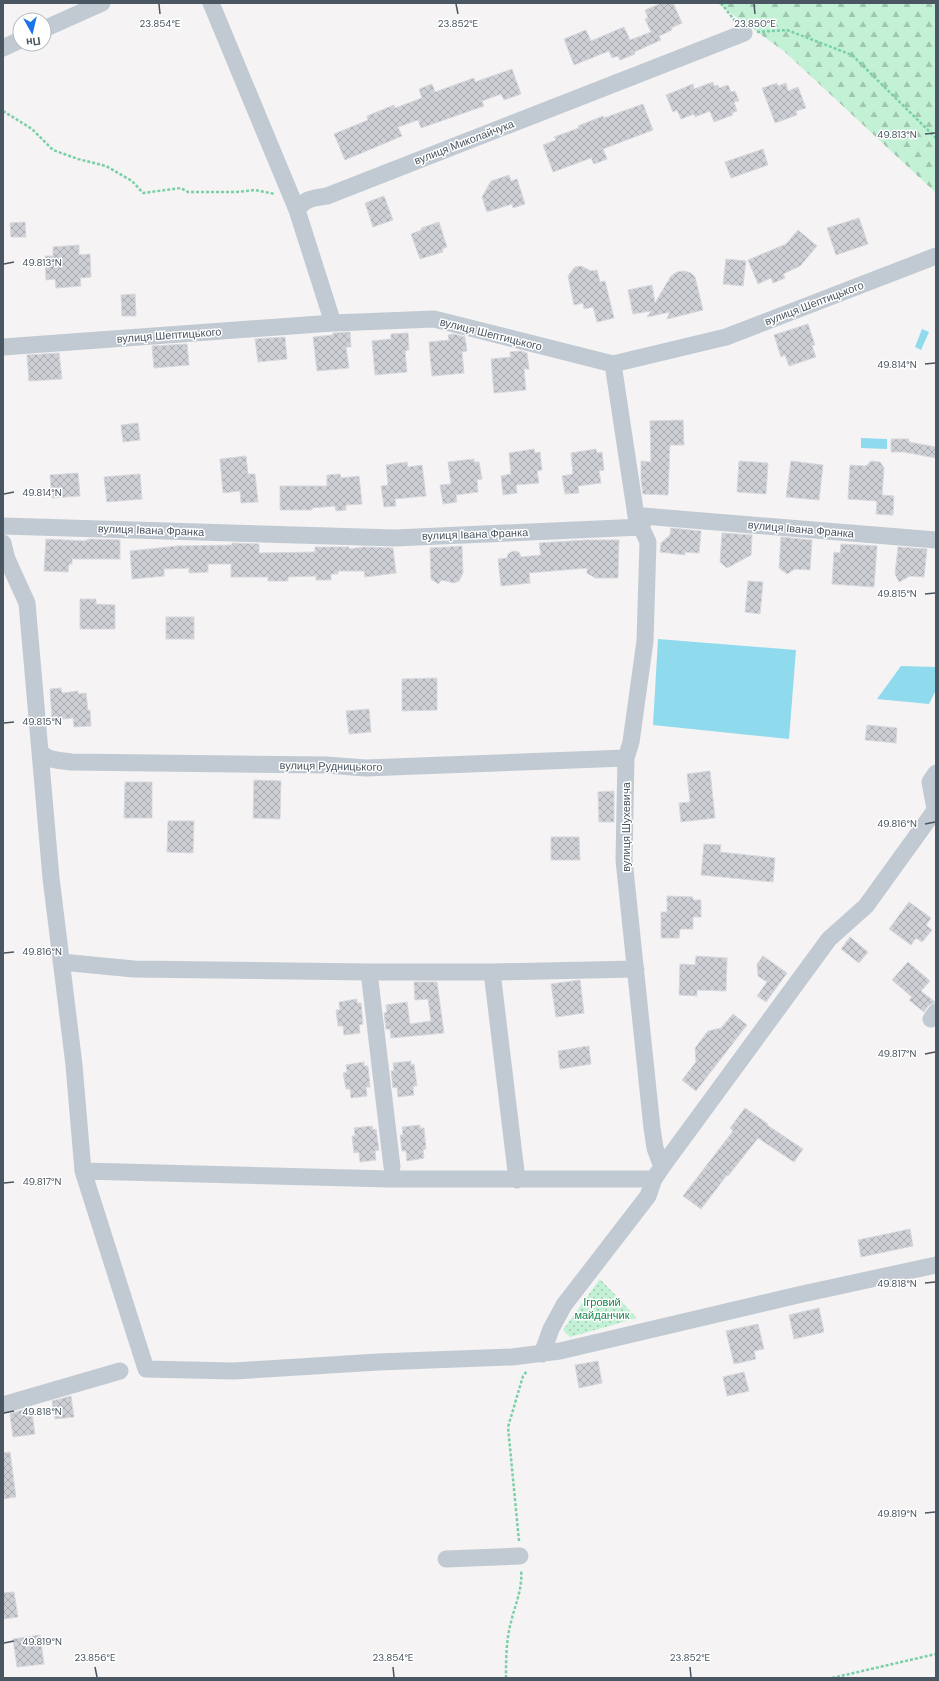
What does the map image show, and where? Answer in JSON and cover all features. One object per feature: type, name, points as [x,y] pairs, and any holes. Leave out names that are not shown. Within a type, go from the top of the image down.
[{"type":"street","points":[[52,25],[102,3]]},
{"type":"street","points":[[211,3],[297,210],[333,323]]},
{"type":"street","name":"вулиця Миколайчука","points":[[297,210],[302,203],[311,198],[327,196],[744,33]]},
{"type":"street","name":"вулиця Шептицького","points":[[3,347],[333,323],[434,319],[613,364],[726,337],[936,256]]},
{"type":"street","name":"вулиця Шухевича","points":[[613,364],[636,516],[648,542],[645,641],[631,742],[626,758],[624,860],[658,1173]]},
{"type":"street","name":"вулиця Івана Франка","points":[[3,526],[395,538],[642,527],[643,516],[936,540]]},
{"type":"street","points":[[3,543],[7,559],[27,603],[51,878],[74,1065],[83,1171],[146,1369],[234,1371],[378,1362],[512,1357],[542,1354],[936,1265]]},
{"type":"street","name":"вулиця Рудницького","points":[[40,751],[44,757],[51,760],[71,762],[326,765],[366,768],[626,758]]},
{"type":"street","points":[[542,1354],[551,1329],[564,1305],[648,1196],[658,1173],[829,939],[866,906],[935,809],[933,778]]},
{"type":"street","points":[[61,962],[134,969],[369,972],[492,972],[636,968]]},
{"type":"street","points":[[369,972],[392,1166]]},
{"type":"street","points":[[492,972],[517,1180]]},
{"type":"street","points":[[83,1171],[389,1180],[517,1180],[658,1173]]},
{"type":"street","points":[[3,1406],[120,1371]]},
{"type":"street","points":[[446,1559],[520,1556]]},
{"type":"path","points":[[720,3],[744,33],[788,30],[852,55],[936,138]]},
{"type":"path","points":[[3,111],[32,129],[52,150],[78,159],[106,166],[132,181],[143,193],[181,188],[188,192],[236,192],[255,190],[276,194],[290,193]]},
{"type":"path","points":[[506,1678],[506,1658],[510,1624],[522,1579],[508,1427],[523,1376],[542,1354]]},
{"type":"path","points":[[832,1678],[936,1654]]},
{"type":"green space","points":[[717,3],[936,3],[936,193],[785,52]]},
{"type":"green space","name":"Ігровий майданчик","points":[[600,1279],[637,1318],[570,1337],[563,1330]]},
{"type":"water","points":[[922,329],[929,332],[921,350],[915,347]]},
{"type":"water","points":[[861,438],[887,439],[887,449],[861,448]]},
{"type":"water","points":[[658,639],[796,650],[789,739],[653,725]]},
{"type":"water","points":[[901,666],[936,667],[936,690],[929,704],[877,699]]},
{"type":"building","points":[[662,3],[673,3],[682,23],[659,36],[661,40],[620,60],[618,56],[612,58],[609,51],[574,65],[564,39],[586,30],[591,41],[624,27],[630,40],[651,32],[645,19],[648,18],[645,10]]},
{"type":"building","points":[[512,69],[521,94],[504,100],[501,94],[482,101],[484,106],[421,128],[418,120],[398,127],[402,136],[345,160],[334,134],[368,120],[367,116],[394,105],[395,108],[422,98],[419,89],[432,84],[435,92],[474,78],[475,82]]},
{"type":"building","points":[[713,82],[714,86],[718,85],[719,88],[728,85],[731,92],[735,91],[739,101],[734,102],[737,111],[732,113],[733,115],[714,122],[710,111],[695,117],[694,114],[681,119],[677,110],[673,112],[666,95],[693,84],[694,89]]},
{"type":"building","points":[[777,83],[778,86],[786,83],[788,91],[798,87],[806,108],[796,111],[797,115],[775,123],[762,88]]},
{"type":"building","points":[[643,104],[653,130],[603,149],[607,159],[594,164],[591,158],[553,172],[543,145],[556,140],[554,137],[579,128],[578,126],[603,116],[604,118]]},
{"type":"building","points":[[763,149],[768,165],[731,178],[725,162]]},
{"type":"building","points":[[509,175],[511,181],[517,179],[525,204],[513,208],[512,204],[487,212],[482,197],[491,181]]},
{"type":"building","points":[[384,196],[393,220],[373,227],[365,203]]},
{"type":"building","points":[[859,218],[868,244],[836,255],[827,228]]},
{"type":"building","points":[[25,222],[26,237],[11,237],[10,223]]},
{"type":"building","points":[[439,222],[447,247],[442,249],[443,252],[420,259],[411,234],[422,230],[421,228]]},
{"type":"building","points":[[798,230],[817,246],[800,266],[783,274],[785,278],[773,283],[771,278],[758,284],[748,260],[786,244]]},
{"type":"building","points":[[79,245],[79,255],[90,254],[91,277],[80,278],[81,286],[56,288],[55,279],[46,280],[45,256],[53,256],[53,247]]},
{"type":"building","points":[[726,259],[746,261],[743,286],[723,284]]},
{"type":"building","points":[[581,266],[591,271],[597,270],[600,282],[605,281],[614,318],[597,322],[593,307],[584,309],[583,303],[574,305],[568,276],[575,267]]},
{"type":"building","points":[[684,271],[691,273],[695,277],[703,310],[667,319],[670,312],[647,317],[651,311],[633,314],[628,290],[652,285],[655,303],[671,276],[677,272]]},
{"type":"building","points":[[135,294],[136,316],[122,316],[121,295]]},
{"type":"building","points":[[808,324],[815,345],[812,346],[816,357],[789,366],[785,355],[781,357],[774,335]]},
{"type":"building","points":[[350,332],[351,347],[346,347],[349,368],[317,371],[313,337],[333,335],[333,333]]},
{"type":"building","points":[[408,333],[409,350],[405,351],[407,372],[375,375],[372,341],[391,339],[391,334]]},
{"type":"building","points":[[454,334],[465,337],[467,351],[462,352],[464,373],[432,376],[429,342],[449,340],[448,335]]},
{"type":"building","points":[[285,337],[287,359],[258,362],[255,339]]},
{"type":"building","points":[[187,344],[189,365],[154,368],[152,346]]},
{"type":"building","points":[[521,351],[527,353],[529,369],[524,369],[526,390],[494,393],[491,359],[511,357],[510,352]]},
{"type":"building","points":[[59,353],[62,379],[29,381],[27,355]]},
{"type":"building","points":[[683,420],[684,445],[670,445],[668,495],[643,494],[641,461],[651,462],[650,421]]},
{"type":"building","points":[[138,423],[140,440],[123,442],[121,425]]},
{"type":"building","points":[[891,439],[909,439],[909,442],[936,447],[936,458],[904,452],[891,452]]},
{"type":"building","points":[[534,449],[535,453],[540,452],[542,470],[537,471],[539,483],[516,485],[517,493],[503,495],[501,476],[511,474],[509,453]]},
{"type":"building","points":[[596,449],[597,453],[602,452],[604,470],[599,471],[601,483],[578,486],[579,493],[565,494],[562,476],[573,474],[571,453]]},
{"type":"building","points":[[246,456],[248,474],[255,474],[258,502],[241,503],[240,491],[223,493],[220,459]]},
{"type":"building","points":[[474,459],[474,462],[479,462],[482,479],[477,480],[478,492],[456,495],[457,502],[443,504],[440,485],[451,484],[448,462]]},
{"type":"building","points":[[739,461],[768,463],[766,494],[737,492]]},
{"type":"building","points":[[791,461],[823,465],[819,500],[786,497]]},
{"type":"building","points":[[871,461],[880,462],[884,468],[882,495],[894,496],[893,515],[876,514],[877,501],[848,499],[850,465],[866,466]]},
{"type":"building","points":[[407,462],[408,467],[422,465],[426,496],[395,499],[396,506],[384,507],[381,486],[388,485],[386,465]]},
{"type":"building","points":[[78,473],[80,496],[52,498],[50,475]]},
{"type":"building","points":[[140,474],[142,499],[107,502],[104,477]]},
{"type":"building","points":[[340,474],[341,478],[359,476],[362,504],[346,505],[346,510],[336,511],[335,506],[312,508],[312,510],[280,510],[280,486],[327,486],[327,475]]},
{"type":"building","points":[[671,528],[701,531],[699,553],[685,552],[685,555],[660,552],[661,543],[670,535]]},
{"type":"building","points":[[722,533],[752,535],[751,555],[727,568],[720,562]]},
{"type":"building","points":[[781,537],[812,540],[810,570],[795,569],[787,574],[779,568]]},
{"type":"building","points":[[46,539],[85,541],[89,539],[120,540],[120,559],[72,559],[72,564],[69,564],[68,572],[44,571]]},
{"type":"building","points":[[586,540],[619,540],[618,578],[595,578],[587,573],[587,568],[529,573],[530,583],[501,586],[498,559],[507,558],[508,554],[513,551],[519,552],[521,557],[541,555],[539,543]]},
{"type":"building","points":[[232,543],[259,544],[259,553],[315,552],[315,547],[349,547],[349,549],[364,547],[393,548],[396,573],[365,577],[364,571],[338,571],[338,574],[331,574],[331,580],[316,580],[316,576],[288,577],[288,581],[268,581],[268,577],[231,577],[231,564],[208,564],[208,572],[189,573],[189,568],[164,569],[164,576],[132,579],[130,551],[177,546],[232,545]]},
{"type":"building","points":[[841,544],[877,546],[874,587],[832,584],[834,552],[840,553]]},
{"type":"building","points":[[462,546],[463,573],[459,581],[454,583],[442,580],[438,584],[431,579],[430,548]]},
{"type":"building","points":[[898,547],[927,549],[924,577],[910,576],[899,582],[895,574]]},
{"type":"building","points":[[748,581],[763,582],[760,614],[745,612]]},
{"type":"building","points":[[80,599],[96,599],[96,604],[115,605],[115,629],[80,629]]},
{"type":"building","points":[[166,617],[194,617],[194,639],[166,639]]},
{"type":"building","points":[[437,678],[437,710],[402,711],[402,679]]},
{"type":"building","points":[[61,688],[62,693],[78,691],[78,694],[86,693],[88,711],[90,710],[91,726],[74,727],[73,718],[52,720],[50,689]]},
{"type":"building","points":[[369,709],[371,732],[349,734],[346,711]]},
{"type":"building","points":[[867,725],[897,728],[896,743],[865,740]]},
{"type":"building","points":[[710,771],[715,818],[681,822],[679,803],[690,802],[687,774]]},
{"type":"building","points":[[254,780],[281,781],[280,819],[253,818]]},
{"type":"building","points":[[125,782],[152,782],[152,818],[124,818]]},
{"type":"building","points":[[614,791],[614,822],[599,822],[598,792]]},
{"type":"building","points":[[168,821],[194,821],[193,853],[167,852]]},
{"type":"building","points":[[551,837],[579,837],[580,860],[551,860]]},
{"type":"building","points":[[704,844],[721,845],[720,852],[775,858],[773,882],[701,875]]},
{"type":"building","points":[[667,896],[693,897],[693,900],[701,900],[701,917],[693,917],[693,929],[680,929],[679,938],[661,938],[661,912],[667,912]]},
{"type":"building","points":[[909,902],[931,918],[926,925],[932,930],[922,942],[916,938],[911,945],[889,929]]},
{"type":"building","points":[[850,937],[868,952],[859,963],[841,949]]},
{"type":"building","points":[[696,956],[727,958],[726,991],[697,990],[697,996],[679,995],[680,964],[695,965]]},
{"type":"building","points":[[763,956],[787,973],[766,1002],[757,996],[767,982],[758,976],[757,964]]},
{"type":"building","points":[[908,962],[930,981],[921,991],[935,1002],[928,1006],[924,1012],[909,1000],[912,997],[892,980]]},
{"type":"building","points":[[580,980],[584,1013],[556,1017],[551,984]]},
{"type":"building","points":[[414,982],[437,982],[444,1033],[391,1038],[390,1029],[386,1029],[384,1013],[387,1012],[386,1005],[407,1002],[410,1024],[431,1021],[428,999],[415,1000]]},
{"type":"building","points":[[357,999],[357,1003],[361,1003],[363,1024],[359,1025],[360,1033],[344,1035],[343,1026],[338,1026],[336,1010],[340,1010],[339,1002]]},
{"type":"building","points":[[733,1014],[747,1025],[696,1091],[682,1080],[696,1062],[695,1048],[708,1031],[721,1028]]},
{"type":"building","points":[[589,1046],[591,1064],[560,1069],[558,1051]]},
{"type":"building","points":[[411,1061],[411,1065],[414,1064],[417,1086],[413,1086],[414,1095],[398,1097],[397,1087],[393,1088],[391,1071],[394,1071],[393,1063]]},
{"type":"building","points":[[364,1062],[364,1066],[368,1066],[370,1087],[366,1087],[367,1096],[351,1098],[350,1089],[346,1089],[343,1073],[347,1072],[346,1065]]},
{"type":"building","points":[[745,1108],[803,1149],[794,1162],[758,1138],[701,1209],[683,1196],[733,1131],[730,1128]]},
{"type":"building","points":[[420,1125],[420,1128],[424,1128],[426,1149],[423,1150],[424,1158],[407,1161],[406,1151],[402,1151],[400,1135],[403,1135],[402,1127]]},
{"type":"building","points":[[372,1126],[373,1130],[376,1129],[379,1150],[375,1151],[376,1160],[360,1162],[359,1152],[354,1153],[352,1136],[355,1136],[354,1128]]},
{"type":"building","points":[[910,1229],[913,1246],[861,1257],[858,1240]]},
{"type":"building","points":[[819,1308],[824,1332],[794,1339],[789,1315]]},
{"type":"building","points":[[758,1324],[764,1349],[754,1351],[756,1359],[734,1364],[726,1331]]},
{"type":"building","points":[[598,1361],[602,1383],[579,1388],[575,1365]]},
{"type":"building","points":[[744,1372],[749,1391],[727,1396],[723,1377]]},
{"type":"building","points":[[71,1396],[74,1417],[55,1419],[52,1401]]},
{"type":"building","points":[[31,1407],[35,1434],[13,1437],[10,1414]]},
{"type":"building","points":[[10,1452],[16,1497],[3,1499],[3,1453]]},
{"type":"building","points":[[14,1592],[18,1617],[3,1619],[3,1593]]},
{"type":"building","points":[[40,1635],[44,1664],[17,1667],[13,1639]]}]
